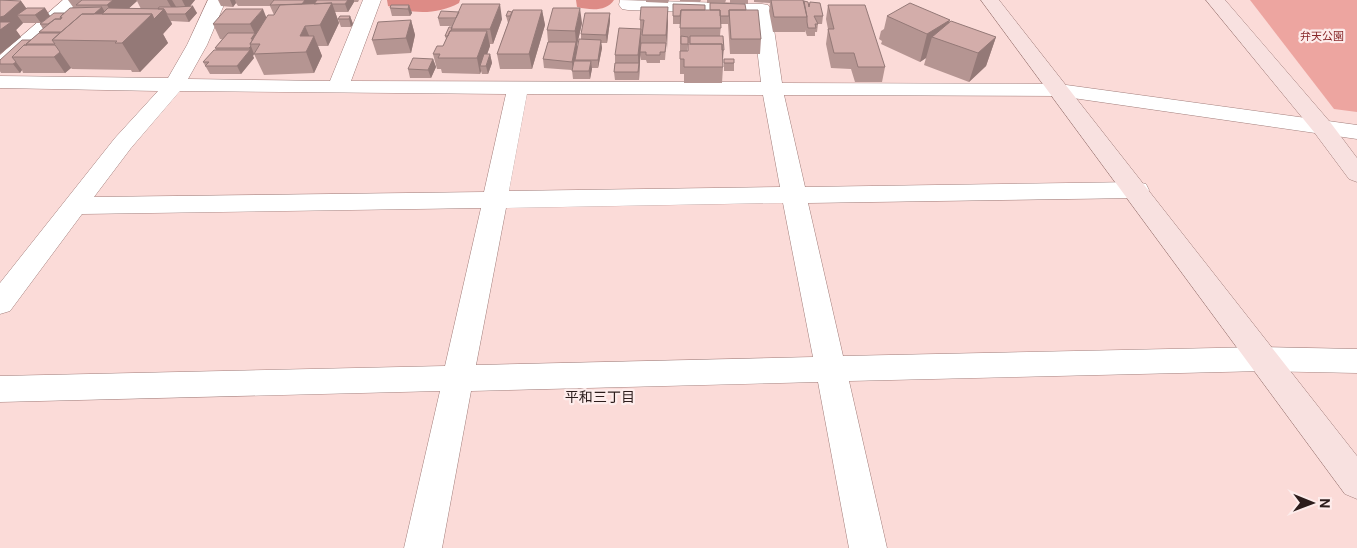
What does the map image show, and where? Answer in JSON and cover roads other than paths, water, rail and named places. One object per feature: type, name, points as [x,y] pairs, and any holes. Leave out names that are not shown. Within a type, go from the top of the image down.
[{"type":"street","points":[[0,65],[74,0]]},
{"type":"street","points":[[0,303],[72,206],[123,143],[174,85],[197,45],[217,0]]},
{"type":"street","points":[[338,87],[372,0]]},
{"type":"street","points":[[629,0],[628,4],[762,9],[782,8]]},
{"type":"street","points":[[990,0],[1137,190],[1357,483]]},
{"type":"street","points":[[1215,0],[1322,127],[1357,174]]},
{"type":"street","points":[[762,9],[772,89],[868,548]]},
{"type":"street","points":[[0,82],[338,87],[1059,90],[1357,132]]},
{"type":"street","points":[[423,548],[518,88]]},
{"type":"street","points":[[72,206],[1137,190]]},
{"type":"street","points":[[0,388],[1264,359],[1357,361]]},
{"type":"district","name":"平和三丁目","points":[[600,397]]},
{"type":"park label","name":"弁天公園","points":[[1322,36]]}]
